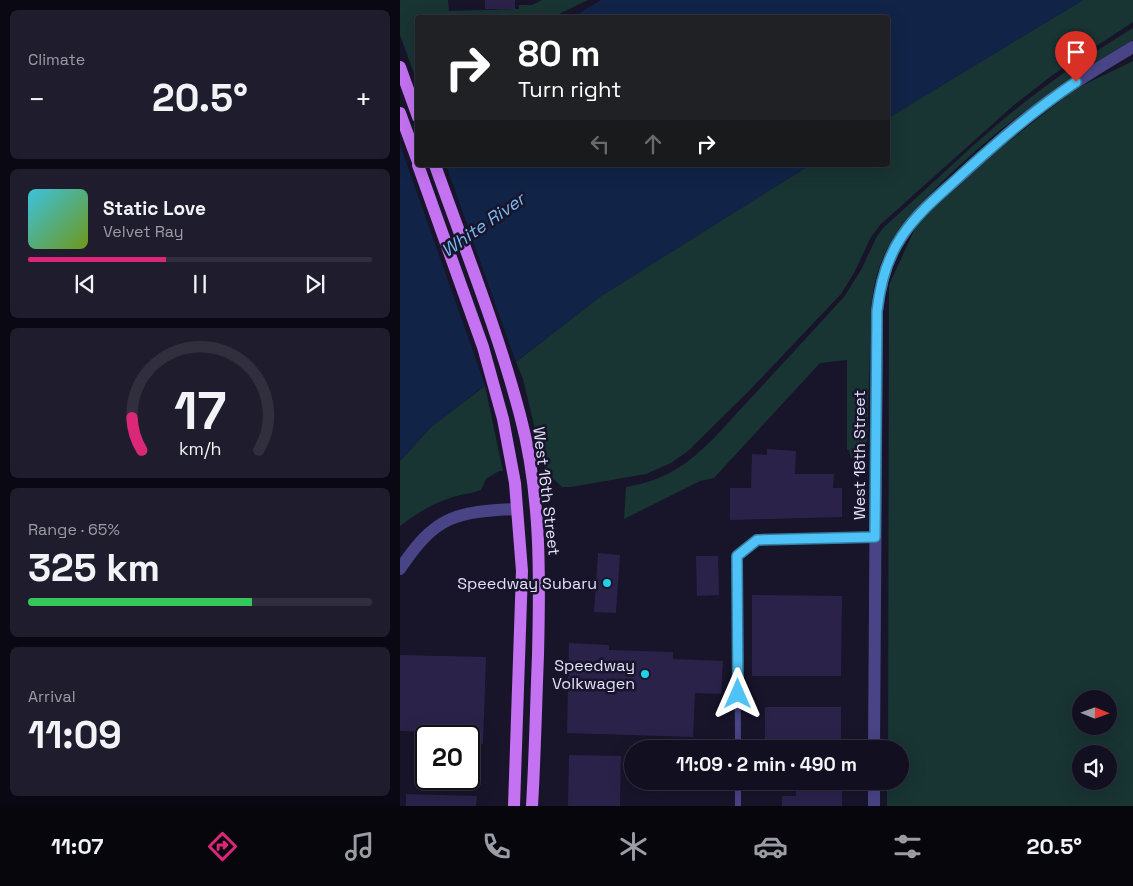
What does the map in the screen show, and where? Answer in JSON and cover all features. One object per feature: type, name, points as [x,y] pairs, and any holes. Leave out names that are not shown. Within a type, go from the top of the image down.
[{"type":"main road","points":[[400,67],[415,108]]},
{"type":"main road","name":"West 16th Street","points":[[400,113],[415,156]]},
{"type":"main road","name":"West 16th Street","points":[[419,167],[483,347],[503,419],[515,484],[522,571],[514,806]]},
{"type":"main road","name":"West 16th Street","points":[[436,167],[498,342],[521,416],[535,497],[540,571],[532,806]]},
{"type":"street","name":"West 18th Street","points":[[874,740],[877,311],[881,284],[892,254],[902,235],[919,214],[1001,139],[1061,92],[1101,65],[1133,47]]},
{"type":"street","points":[[400,569],[422,539],[443,523],[457,516],[473,512],[517,509]]},
{"type":"street","points":[[874,790],[874,806]]},
{"type":"lane","points":[[738,740],[737,556],[757,540],[875,537]]},
{"type":"lane","points":[[738,790],[738,806]]},
{"type":"green space","points":[[400,0],[448,0],[449,11],[519,9],[519,5],[532,5],[542,0],[588,0],[557,15],[415,15],[415,76],[400,35]]},
{"type":"green space","points":[[1083,0],[1133,0],[1133,22],[1054,74],[1014,105],[880,225],[871,237],[854,273],[841,294],[749,391],[688,451],[671,463],[646,474],[562,487],[545,471],[523,379],[516,362],[601,296],[807,167],[890,167],[890,117]]},
{"type":"green space","points":[[1133,28],[1133,40],[1036,103],[969,157],[924,200],[894,238],[886,251],[873,290],[867,445],[863,458],[851,458],[849,450],[847,450],[847,360],[820,363],[714,478],[700,481],[624,519],[626,487],[664,476],[684,464],[714,438],[844,297],[861,270],[877,236],[884,227],[1025,102]]},
{"type":"green space","points":[[1133,61],[1133,806],[887,806],[887,790],[909,790],[909,740],[888,740],[889,285],[917,224],[984,161],[1075,89]]},
{"type":"green space","points":[[485,386],[503,471],[499,471],[486,479],[481,490],[436,503],[400,526],[400,461],[431,427]]},
{"type":"water","points":[[601,0],[1083,0],[890,117],[890,15],[576,15]]},
{"type":"water","name":"White River","points":[[400,140],[415,161],[415,167],[807,167],[601,296],[431,427],[400,461]]},
{"type":"pier","points":[[415,126],[415,167],[447,167],[517,365],[486,388],[400,145],[400,137]]},
{"type":"building","points":[[485,0],[515,0],[515,9],[485,9]]},
{"type":"building","points":[[767,449],[796,451],[795,474],[834,474],[833,488],[842,488],[842,517],[730,520],[730,488],[751,488],[752,454],[767,455]]},
{"type":"building","name":"Speedway Subaru","points":[[598,553],[620,555],[616,613],[594,612]]},
{"type":"building","points":[[696,556],[718,556],[719,595],[697,596]]},
{"type":"building","points":[[752,595],[842,596],[841,676],[752,676]]},
{"type":"building","points":[[569,643],[609,645],[609,650],[673,652],[673,659],[723,661],[721,694],[695,693],[693,737],[567,733]]},
{"type":"building","points":[[400,655],[486,657],[483,744],[480,744],[480,725],[415,725],[415,731],[400,731]]},
{"type":"building","points":[[765,707],[841,707],[841,740],[765,740]]},
{"type":"building","points":[[569,755],[621,756],[620,806],[568,806]]},
{"type":"building","points":[[796,790],[842,790],[842,806],[782,806],[782,796],[796,796]]},
{"type":"building","points":[[406,794],[477,796],[476,806],[406,806]]},
{"type":"place","name":"Speedway Subaru","points":[[607,583]]},
{"type":"place","name":"Speedway Volkwagen","points":[[645,674]]},
{"type":"route","points":[[738,694],[737,556],[757,540],[875,537],[877,311],[880,289],[894,249],[908,226],[926,206],[1021,122],[1076,82]]}]
